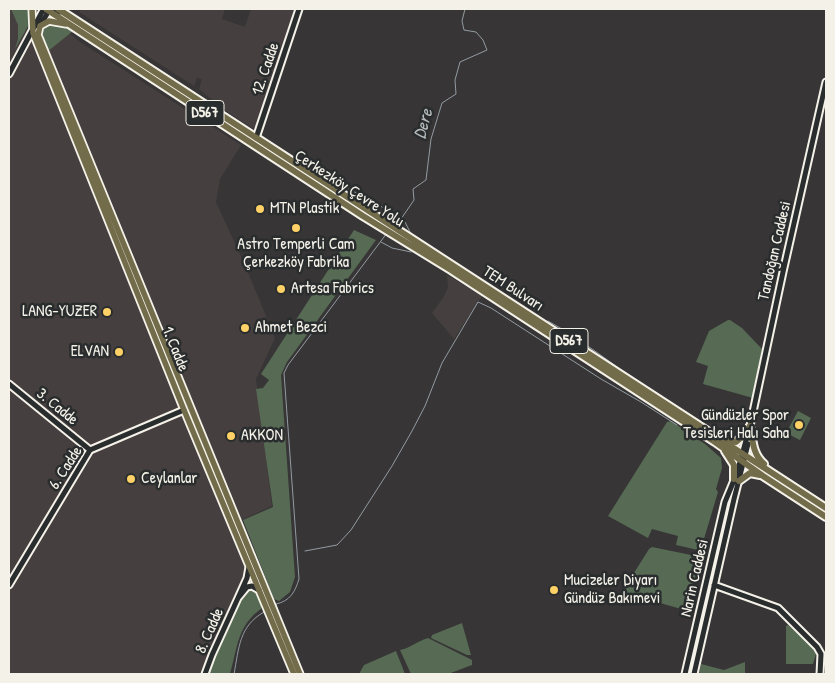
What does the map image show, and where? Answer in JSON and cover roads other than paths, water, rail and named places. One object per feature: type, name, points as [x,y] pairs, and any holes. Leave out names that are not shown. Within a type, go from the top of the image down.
[{"type":"highway","name":"Çerkezköy Çevre Yolu","points":[[46,9],[385,226],[715,442]]},
{"type":"highway","name":"D567","points":[[60,10],[256,138]]},
{"type":"highway","name":"Çerkezköy Çevre Yolu","points":[[256,138],[321,181],[369,216]]},
{"type":"highway","name":"TEM Bulvarı","points":[[394,232],[710,432],[743,457]]},
{"type":"highway","points":[[710,432],[736,442],[744,436],[750,426]]},
{"type":"highway","points":[[750,426],[756,454],[759,459],[784,482]]},
{"type":"highway","name":"D567","points":[[715,442],[826,508]]},
{"type":"highway","points":[[715,442],[728,454],[734,465],[736,480],[750,473],[763,476]]},
{"type":"highway","name":"D567","points":[[743,457],[763,476],[826,517]]},
{"type":"main road","points":[[32,9],[37,25],[33,35]]},
{"type":"main road","points":[[37,25],[49,21],[68,24]]},
{"type":"main road","name":"1. Cadde","points":[[33,35],[184,410],[259,590],[269,605]]},
{"type":"main road","name":"1. Cadde","points":[[33,35],[269,605],[294,674]]},
{"type":"main road","name":"1. Cadde","points":[[273,615],[300,674]]},
{"type":"street","points":[[37,25],[42,12],[46,9],[60,10]]},
{"type":"street","name":"12. Cadde","points":[[256,138],[299,9]]},
{"type":"street","points":[[9,74],[33,35]]},
{"type":"street","name":"Tandoğan Caddesi","points":[[736,480],[743,457],[782,272],[826,82]]},
{"type":"street","name":"3. Cadde","points":[[9,384],[90,450]]},
{"type":"street","name":"6. Cadde","points":[[9,586],[90,450],[184,410]]},
{"type":"street","name":"Narin Caddesi","points":[[686,674],[726,499],[730,488],[736,480]]},
{"type":"street","name":"Narin Caddesi","points":[[694,674],[734,500],[736,480]]},
{"type":"street","points":[[726,499],[734,500]]},
{"type":"street","name":"8. Cadde","points":[[205,674],[247,578],[250,566]]},
{"type":"street","points":[[714,585],[778,608],[824,654],[820,674]]},
{"type":"street","name":"8. Cadde","points":[[238,598],[247,587],[252,586],[259,590]]},
{"type":"waterway","name":"Dere","points":[[394,224],[401,219],[414,200],[413,189],[426,180],[431,139],[442,103],[456,94],[455,80],[460,62],[487,50],[483,40],[476,32],[464,30],[462,21],[465,9]]},
{"type":"waterway","points":[[265,140],[296,160],[382,207],[397,219]]},
{"type":"waterway","points":[[401,219],[405,222],[411,234],[480,279]]},
{"type":"waterway","points":[[280,619],[276,604],[285,601],[291,595],[299,579],[284,373],[288,365],[387,233]]},
{"type":"waterway","points":[[381,242],[392,248],[411,252]]},
{"type":"waterway","points":[[305,551],[337,545],[351,530],[412,431],[425,406],[442,363],[478,302],[491,308],[601,379],[677,425]]},
{"type":"waterway","points":[[548,321],[647,388]]},
{"type":"waterway","points":[[686,413],[727,438]]},
{"type":"waterway","points":[[742,432],[745,426]]},
{"type":"waterway","points":[[767,464],[794,484]]},
{"type":"waterway","name":"Dere","points":[[234,674],[239,647],[245,631],[249,624],[264,612]]},
{"type":"place","name":"MTN Plastik","points":[[260,209]]},
{"type":"place","name":"Astro Temperli Cam Çerkezköy Fabrika","points":[[296,228]]},
{"type":"place","name":"Artesa Fabrics","points":[[281,289]]},
{"type":"place","name":"LANG-YUZER","points":[[107,312]]},
{"type":"place","name":"Ahmet Bezci","points":[[245,328]]},
{"type":"place","name":"ELVAN","points":[[119,352]]},
{"type":"place","name":"Gündüzler Spor Tesisleri Halı Saha","points":[[799,425]]},
{"type":"place","name":"AKKON","points":[[231,436]]},
{"type":"place","name":"Ceylanlar","points":[[131,479]]},
{"type":"place","name":"Mucizeler Diyarı Gündüz Bakımevi","points":[[554,590]]}]
